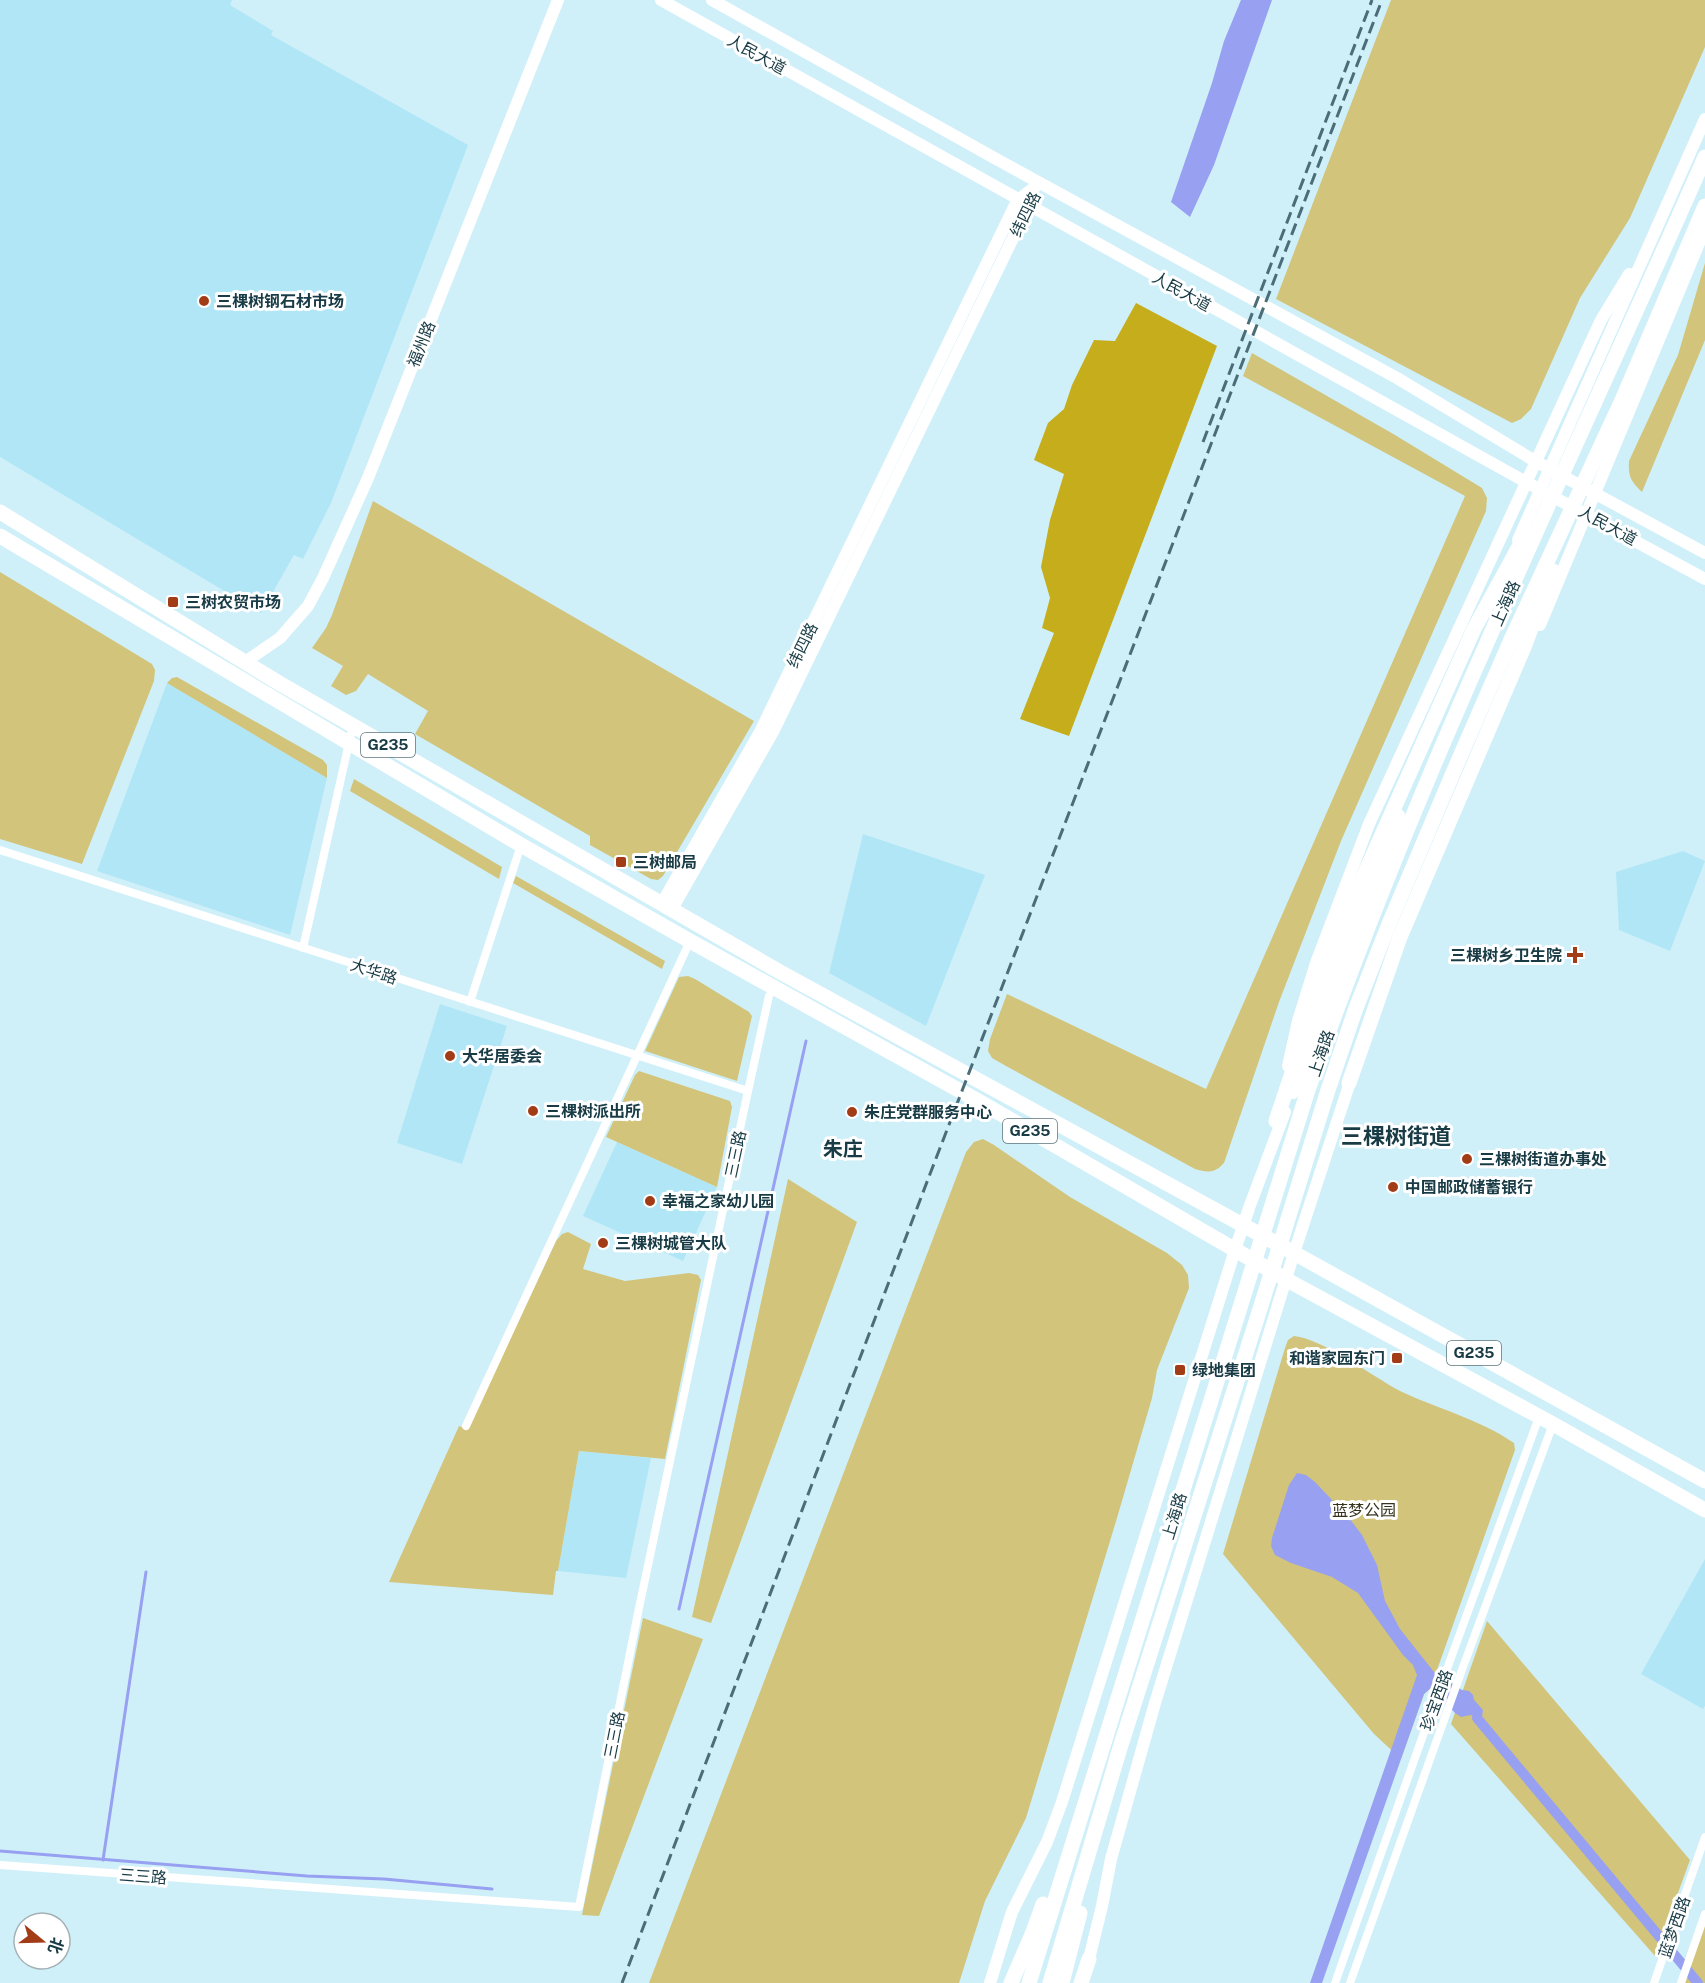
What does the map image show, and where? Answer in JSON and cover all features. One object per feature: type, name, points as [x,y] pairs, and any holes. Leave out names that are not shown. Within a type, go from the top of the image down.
[{"type":"highway","name":"上海路","points":[[1029,1983],[1308,1090],[1338,1005],[1450,727],[1705,157]]},
{"type":"highway","name":"上海路","points":[[1050,1983],[1120,1748],[1356,1008],[1389,924],[1483,704],[1623,398],[1705,206]]},
{"type":"highway","points":[[1276,1121],[1327,968],[1395,803],[1474,629],[1524,540],[1577,421],[1629,329]]},
{"type":"highway","points":[[1349,1083],[1400,938],[1524,647],[1623,398]]},
{"type":"highway","name":"G235","points":[[0,512],[245,662],[780,972],[1705,1481]]},
{"type":"highway","name":"G235","points":[[0,536],[521,845],[972,1097],[1287,1280],[1705,1510]]},
{"type":"highway","points":[[1062,1983],[1082,1907],[1098,1823]]},
{"type":"highway","points":[[1017,1983],[1061,1852],[1078,1825]]},
{"type":"highway","points":[[1011,1983],[1033,1932]]},
{"type":"highway","points":[[1082,1983],[1089,1959]]},
{"type":"street","name":"福州路","points":[[245,662],[280,638],[308,606],[323,578],[368,478],[558,0]]},
{"type":"street","name":"人民大道","points":[[661,0],[1540,490],[1705,579]]},
{"type":"street","name":"人民大道","points":[[712,0],[1397,378],[1549,469],[1705,552]]},
{"type":"street","name":"上海路","points":[[1249,1208],[1389,839],[1549,469],[1705,119]]},
{"type":"street","name":"纬四路","points":[[667,906],[747,779],[774,730],[1023,203],[1040,183]]},
{"type":"street","points":[[1089,1959],[1124,1810],[1294,1253],[1349,1083],[1450,834],[1505,709],[1705,229]]},
{"type":"street","name":"上海路","points":[[990,1983],[1012,1912],[1047,1842],[1062,1802],[1276,1121],[1298,1021],[1310,982],[1369,824],[1601,320],[1654,234]]},
{"type":"street","points":[[303,948],[353,725]]},
{"type":"street","points":[[471,1002],[521,845]]},
{"type":"street","name":"大华路","points":[[0,850],[748,1091]]},
{"type":"street","points":[[466,1426],[690,941]]},
{"type":"street","name":"三三路","points":[[0,1865],[579,1907],[639,1608],[769,996]]},
{"type":"street","name":"珍宝西路","points":[[1335,1983],[1446,1672],[1546,1421]]},
{"type":"street","name":"珍宝西路","points":[[1350,1983],[1459,1678],[1546,1421]]},
{"type":"street","name":"蓝梦西路","points":[[1654,1983],[1705,1837]]},
{"type":"street","name":"蓝梦西路","points":[[1681,1983],[1705,1914]]},
{"type":"shaded area","name":"三棵树钢石材市场","points":[[0,0],[232,0],[230,5],[273,31],[271,35],[468,145],[331,503],[303,559],[294,555],[261,613],[0,457]]},
{"type":"shaded area","points":[[1136,303],[1217,346],[1069,736],[1020,719],[1054,633],[1042,628],[1050,598],[1041,567],[1050,520],[1064,474],[1034,460],[1048,423],[1064,409],[1072,385],[1094,340],[1115,341]]},
{"type":"shaded area","points":[[167,683],[327,778],[290,935],[97,871]]},
{"type":"shaded area","points":[[863,834],[985,875],[926,1026],[829,973]]},
{"type":"shaded area","points":[[1683,851],[1705,861],[1670,951],[1619,930],[1616,872]]},
{"type":"shaded area","points":[[440,1004],[507,1026],[462,1164],[397,1143]]},
{"type":"shaded area","name":"幸福之家幼儿园","points":[[617,1142],[717,1187],[683,1261],[583,1216]]},
{"type":"shaded area","points":[[579,1451],[651,1458],[626,1578],[558,1571]]},
{"type":"shaded area","points":[[1705,1559],[1705,1706],[1703,1709],[1641,1674]]},
{"type":"green space","points":[[1391,0],[1705,0],[1705,47],[1630,218],[1580,298],[1531,409],[1521,419],[1512,423],[1276,299]]},
{"type":"green space","points":[[1705,263],[1705,340],[1642,492],[1631,478],[1629,461],[1678,355]]},
{"type":"green space","points":[[1252,353],[1482,488],[1487,498],[1486,511],[1341,841],[1279,1002],[1224,1163],[1218,1169],[1208,1171],[1195,1169],[1006,1066],[992,1058],[988,1051],[990,1039],[1007,994],[1206,1089],[1465,496],[1243,376]]},
{"type":"green space","points":[[373,501],[754,721],[663,876],[658,880],[651,879],[590,845],[590,836],[415,734],[428,711],[368,674],[356,691],[346,695],[331,686],[343,666],[312,648],[332,615]]},
{"type":"green space","points":[[0,572],[152,664],[155,670],[154,681],[82,864],[0,839]]},
{"type":"green space","points":[[177,677],[323,760],[327,765],[327,778],[167,683]]},
{"type":"green space","points":[[354,779],[502,867],[499,879],[350,791]]},
{"type":"green space","points":[[516,876],[665,961],[662,969],[513,883]]},
{"type":"green space","points":[[688,976],[749,1012],[752,1016],[737,1081],[645,1051],[679,977]]},
{"type":"green space","points":[[639,1071],[730,1101],[732,1107],[717,1187],[606,1137]]},
{"type":"green space","points":[[983,1139],[1070,1197],[1167,1253],[1182,1265],[1188,1275],[1189,1288],[1157,1370],[1152,1398],[1117,1518],[1026,1818],[985,1901],[959,1983],[649,1983],[966,1152],[974,1142]]},
{"type":"green space","points":[[788,1179],[857,1222],[711,1623],[692,1617]]},
{"type":"green space","points":[[568,1232],[591,1244],[583,1269],[625,1281],[689,1273],[698,1275],[701,1280],[665,1459],[579,1451],[553,1595],[389,1582],[459,1426],[468,1429],[556,1241],[562,1234]]},
{"type":"green space","name":"蓝梦公园","points":[[1294,1336],[1319,1344],[1400,1391],[1473,1421],[1514,1443],[1515,1450],[1431,1687],[1424,1694],[1401,1759],[1374,1734],[1223,1554],[1285,1348],[1288,1340]]},
{"type":"green space","points":[[643,1618],[703,1639],[599,1916],[582,1915]]},
{"type":"green space","points":[[1487,1621],[1690,1860],[1655,1956],[1451,1724]]},
{"type":"green space","points":[[1705,1912],[1705,1983],[1680,1983]]},
{"type":"water","points":[[1241,0],[1272,0],[1214,165],[1190,217],[1171,202],[1224,41]]},
{"type":"water","points":[[1297,1473],[1306,1475],[1315,1482],[1362,1535],[1377,1565],[1385,1601],[1400,1629],[1434,1672],[1462,1690],[1469,1691],[1483,1710],[1482,1717],[1477,1718],[1471,1715],[1461,1717],[1431,1688],[1424,1694],[1322,1983],[1310,1983],[1417,1675],[1413,1665],[1403,1655],[1358,1593],[1332,1577],[1275,1555],[1271,1546],[1272,1538],[1289,1485]]},
{"type":"waterway","points":[[679,1609],[806,1041]]},
{"type":"waterway","points":[[103,1860],[146,1572]]},
{"type":"waterway","points":[[1477,1718],[1698,1983]]},
{"type":"waterway","points":[[0,1851],[492,1889]]},
{"type":"railway","points":[[1203,442],[1372,0]]},
{"type":"railway","points":[[622,1983],[930,1174],[1382,0]]},
{"type":"place","name":"三棵树钢石材市场","points":[[204,301]]},
{"type":"place","name":"三树农贸市场","points":[[173,602]]},
{"type":"place","name":"三树邮局","points":[[621,862]]},
{"type":"place","name":"三棵树乡卫生院","points":[[1575,955]]},
{"type":"place","name":"大华居委会","points":[[450,1056]]},
{"type":"place","name":"三棵树派出所","points":[[533,1111]]},
{"type":"place","name":"朱庄党群服务中心","points":[[852,1112]]},
{"type":"place","name":"三棵树街道办事处","points":[[1467,1159]]},
{"type":"place","name":"中国邮政储蓄银行","points":[[1393,1187]]},
{"type":"place","name":"幸福之家幼儿园","points":[[650,1201]]},
{"type":"place","name":"三棵树城管大队","points":[[603,1243]]},
{"type":"place","name":"和谐家园东门","points":[[1397,1358]]},
{"type":"place","name":"绿地集团","points":[[1180,1370]]},
{"type":"district","name":"三棵树街道","points":[[1396,1136]]},
{"type":"district","name":"朱庄","points":[[843,1149]]}]
